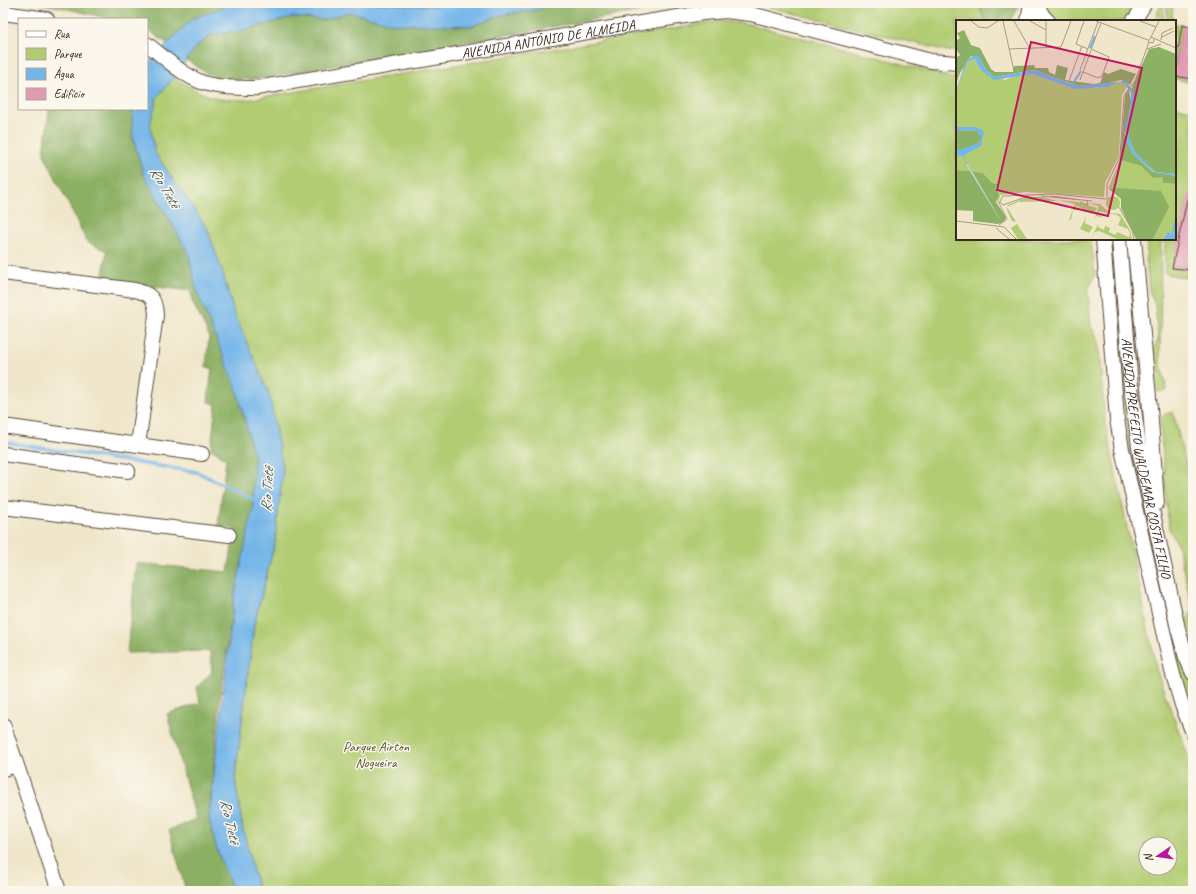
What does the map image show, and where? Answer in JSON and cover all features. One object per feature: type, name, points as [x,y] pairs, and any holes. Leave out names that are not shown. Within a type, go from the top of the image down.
[{"type":"street","points":[[1028,20],[1031,3]]},
{"type":"street","points":[[1036,3],[1047,20]]},
{"type":"street","points":[[1134,20],[1144,3]]},
{"type":"street","name":"AVENIDA ANTÔNIO DE ALMEIDA","points":[[148,45],[186,74],[201,82],[217,86],[256,88],[647,22],[703,13],[726,12],[751,14],[931,61],[956,63]]},
{"type":"street","points":[[3,13],[40,18]]},
{"type":"street","points":[[1103,240],[1117,419],[1122,449],[1172,670],[1182,705],[1193,733]]},
{"type":"street","name":"AVENIDA PREFEITO WALDEMAR COSTA FILHO","points":[[1119,240],[1132,387],[1139,446],[1159,547],[1180,639],[1193,673]]},
{"type":"street","points":[[1134,240],[1150,408],[1159,547]]},
{"type":"street","points":[[1138,277],[1141,240]]},
{"type":"street","points":[[3,273],[135,290],[144,293],[155,303],[156,315],[138,445]]},
{"type":"street","points":[[3,426],[202,454]]},
{"type":"street","points":[[3,454],[128,471]]},
{"type":"street","points":[[3,507],[229,536]]},
{"type":"street","points":[[3,724],[10,767],[57,890]]},
{"type":"green space","points":[[40,3],[233,3],[192,19],[168,44],[148,30],[148,18],[108,18]]},
{"type":"green space","points":[[370,3],[454,3],[434,6]]},
{"type":"green space","points":[[551,3],[693,3],[264,78],[242,80],[227,79],[203,71],[187,60],[195,48],[211,35],[244,30],[293,17],[324,20],[349,12],[395,24],[472,26],[501,15],[541,9]]},
{"type":"green space","points":[[752,3],[978,3],[985,20],[956,20],[956,51],[948,51]]},
{"type":"green space","points":[[978,3],[1018,3],[1018,7],[1011,20],[985,20]]},
{"type":"green space","points":[[1043,3],[1141,3],[1130,20],[1054,20]]},
{"type":"green space","points":[[1161,3],[1164,3],[1163,20],[1154,20]]},
{"type":"green space","points":[[1167,3],[1173,3],[1172,20],[1167,20]]},
{"type":"green space","name":"Parque Airton Nogueira","points":[[721,21],[748,24],[892,61],[951,78],[956,77],[956,240],[1091,240],[1095,275],[1088,290],[1091,326],[1098,339],[1105,421],[1156,668],[1193,769],[1193,891],[258,891],[243,830],[235,779],[254,625],[275,542],[234,313],[223,274],[207,228],[155,153],[150,126],[157,97],[174,78],[199,92],[218,99],[246,100]]},
{"type":"green space","points":[[1176,24],[1182,25],[1176,62]]},
{"type":"green space","points":[[1176,76],[1193,79],[1193,83],[1176,79]]},
{"type":"green space","points":[[1176,106],[1193,111],[1193,168],[1190,185],[1193,186],[1193,199],[1187,201],[1172,268],[1193,270],[1193,280],[1165,273],[1165,240],[1176,240]]},
{"type":"green space","points":[[49,110],[132,110],[133,139],[144,175],[188,252],[197,292],[236,387],[254,456],[253,509],[234,598],[220,699],[209,818],[216,847],[233,891],[186,891],[169,830],[196,819],[167,714],[200,703],[197,687],[212,672],[210,651],[127,653],[136,563],[228,572],[235,529],[218,526],[226,459],[211,449],[216,404],[208,402],[212,368],[206,367],[209,336],[192,301],[191,291],[102,280],[107,251],[87,242],[44,154]]},
{"type":"green space","points":[[1108,240],[1113,240],[1127,421],[1173,638],[1193,684],[1193,718],[1180,683],[1122,421]]},
{"type":"green space","points":[[1148,240],[1161,240],[1160,361],[1167,390],[1158,392],[1153,350],[1158,340],[1155,304],[1149,291],[1146,258]]},
{"type":"green space","points":[[1173,412],[1193,494],[1193,610],[1177,543],[1169,529],[1160,421],[1164,416]]},
{"type":"green space","points":[[1193,610],[1193,643],[1187,620]]},
{"type":"water","name":"Rio Tietê","points":[[233,3],[370,3],[434,6],[454,3],[551,3],[541,9],[501,15],[472,26],[395,24],[349,12],[324,20],[293,17],[244,30],[211,35],[195,48],[174,78],[157,97],[150,126],[155,153],[207,228],[223,274],[234,313],[269,393],[283,470],[275,542],[254,625],[235,779],[243,830],[258,891],[233,891],[216,847],[209,818],[234,598],[253,509],[254,456],[236,387],[197,292],[188,252],[144,175],[133,139],[132,110],[148,110],[148,66],[151,61],[192,19]]},
{"type":"building","points":[[1182,25],[1193,28],[1193,79],[1176,76],[1176,62]]},
{"type":"building","points":[[1189,191],[1193,191],[1193,270],[1172,268]]},
{"type":"waterway","name":"Rio Tietê","points":[[3,442],[197,472],[257,500]]}]
